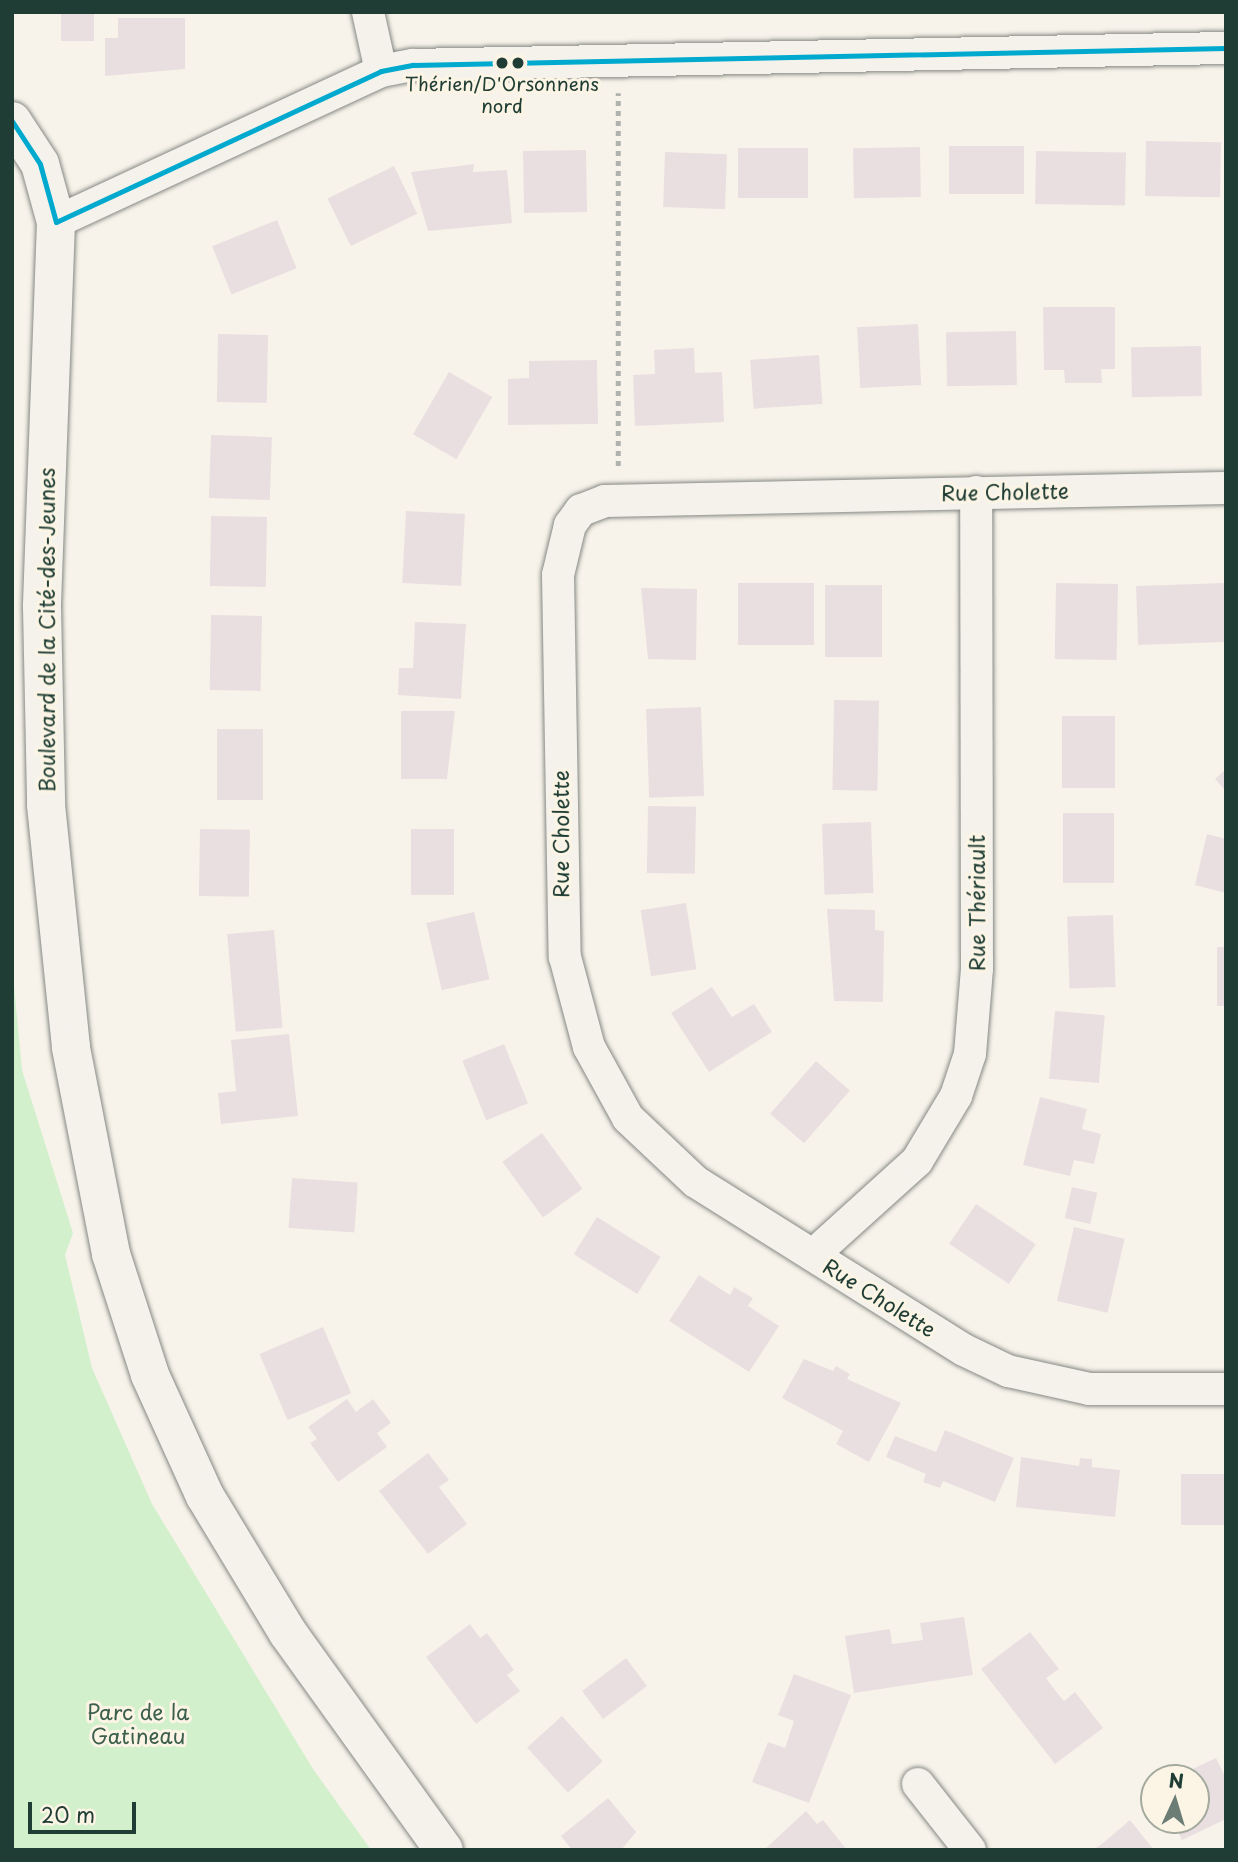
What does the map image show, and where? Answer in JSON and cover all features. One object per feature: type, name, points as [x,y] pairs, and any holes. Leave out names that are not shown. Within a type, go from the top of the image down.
[{"type":"street","points":[[368,12],[381,71]]},
{"type":"street","points":[[56,222],[381,71],[451,60],[1226,48]]},
{"type":"street","name":"Boulevard de la Cité-des-Jeunes","points":[[12,121],[40,164],[56,222],[42,607],[46,805],[71,1048],[111,1254],[150,1374],[205,1496],[288,1633],[444,1850]]},
{"type":"street","name":"Rue Cholette","points":[[1226,488],[618,499],[581,510],[561,547],[559,566],[561,909],[576,1006],[607,1085],[655,1149],[813,1255],[1008,1371],[1089,1389],[1226,1389]]},
{"type":"street","name":"Rue Thériault","points":[[813,1255],[917,1161],[956,1096],[970,1054],[977,969],[976,492]]},
{"type":"street","points":[[918,1784],[970,1850]]},
{"type":"path","points":[[618,57],[618,499]]},
{"type":"green space","name":"Parc de la Gatineau","points":[[12,964],[22,1070],[73,1233],[65,1255],[92,1368],[152,1504],[313,1769],[371,1850],[12,1850]]},
{"type":"building","points":[[61,12],[94,12],[94,41],[61,41]]},
{"type":"building","points":[[118,18],[185,18],[185,69],[105,76],[105,38],[118,38]]},
{"type":"building","points":[[1146,141],[1221,142],[1220,197],[1145,196]]},
{"type":"building","points":[[949,146],[1024,146],[1024,194],[949,194]]},
{"type":"building","points":[[920,147],[921,197],[854,198],[853,148]]},
{"type":"building","points":[[738,148],[808,148],[808,198],[738,198]]},
{"type":"building","points":[[586,150],[587,212],[524,213],[523,151]]},
{"type":"building","points":[[1036,151],[1126,153],[1125,206],[1035,204]]},
{"type":"building","points":[[665,152],[727,154],[725,209],[663,207]]},
{"type":"building","points":[[474,164],[473,172],[507,170],[512,223],[428,231],[411,172]]},
{"type":"building","points":[[394,166],[417,214],[351,246],[327,198]]},
{"type":"building","points":[[277,220],[296,268],[232,294],[212,246]]},
{"type":"building","points":[[1043,307],[1115,307],[1115,369],[1101,369],[1102,383],[1065,383],[1064,370],[1044,370]]},
{"type":"building","points":[[918,324],[921,385],[860,388],[857,327]]},
{"type":"building","points":[[1016,331],[1017,385],[947,386],[946,332]]},
{"type":"building","points":[[218,334],[268,335],[267,403],[217,402]]},
{"type":"building","points":[[1201,346],[1202,396],[1132,397],[1131,347]]},
{"type":"building","points":[[694,348],[695,373],[722,372],[724,422],[635,426],[633,375],[655,374],[654,350]]},
{"type":"building","points":[[819,355],[822,404],[754,409],[750,360]]},
{"type":"building","points":[[597,360],[598,424],[508,425],[508,379],[529,378],[529,361]]},
{"type":"building","points":[[449,372],[492,397],[456,459],[413,434]]},
{"type":"building","points":[[211,435],[272,437],[270,500],[209,498]]},
{"type":"building","points":[[406,511],[465,514],[461,586],[402,583]]},
{"type":"building","points":[[211,516],[267,517],[266,587],[210,586]]},
{"type":"building","points":[[738,583],[814,583],[814,645],[738,645]]},
{"type":"building","points":[[1056,583],[1118,584],[1117,660],[1055,659]]},
{"type":"building","points":[[1224,583],[1226,642],[1138,645],[1136,586]]},
{"type":"building","points":[[825,585],[882,585],[882,657],[825,657]]},
{"type":"building","points":[[641,588],[697,589],[696,660],[648,659]]},
{"type":"building","points":[[211,615],[262,616],[261,691],[210,690]]},
{"type":"building","points":[[415,622],[466,624],[461,699],[398,695],[399,668],[413,668]]},
{"type":"building","points":[[834,700],[879,701],[877,791],[832,790]]},
{"type":"building","points":[[701,707],[704,796],[649,798],[646,709]]},
{"type":"building","points":[[401,711],[455,711],[447,779],[401,779]]},
{"type":"building","points":[[1062,716],[1115,716],[1115,788],[1062,788]]},
{"type":"building","points":[[217,729],[263,729],[263,800],[217,800]]},
{"type":"building","points":[[1226,769],[1226,791],[1215,779]]},
{"type":"building","points":[[648,806],[696,807],[695,874],[647,873]]},
{"type":"building","points":[[1063,813],[1114,813],[1114,883],[1063,883]]},
{"type":"building","points":[[871,822],[873,893],[825,895],[822,824]]},
{"type":"building","points":[[200,829],[250,830],[249,897],[199,896]]},
{"type":"building","points":[[411,829],[454,829],[454,895],[411,895]]},
{"type":"building","points":[[1207,834],[1226,839],[1226,893],[1195,885]]},
{"type":"building","points":[[686,903],[696,969],[651,976],[641,910]]},
{"type":"building","points":[[827,909],[875,910],[875,930],[884,931],[883,1002],[834,1001]]},
{"type":"building","points":[[474,912],[490,979],[442,990],[426,923]]},
{"type":"building","points":[[1113,915],[1116,987],[1070,989],[1067,917]]},
{"type":"building","points":[[274,930],[283,1028],[236,1032],[227,934]]},
{"type":"building","points":[[1217,947],[1226,947],[1226,1006],[1217,1006]]},
{"type":"building","points":[[712,987],[732,1017],[754,1004],[772,1032],[709,1072],[671,1013]]},
{"type":"building","points":[[1055,1011],[1105,1015],[1099,1083],[1049,1079]]},
{"type":"building","points":[[289,1034],[298,1116],[221,1124],[218,1093],[236,1091],[231,1040]]},
{"type":"building","points":[[504,1044],[528,1103],[486,1120],[462,1061]]},
{"type":"building","points":[[816,1061],[850,1091],[804,1143],[770,1114]]},
{"type":"building","points":[[1040,1097],[1087,1109],[1082,1129],[1101,1134],[1094,1164],[1074,1160],[1070,1176],[1023,1165]]},
{"type":"building","points":[[542,1133],[583,1189],[543,1218],[502,1162]]},
{"type":"building","points":[[292,1178],[358,1183],[354,1232],[289,1228]]},
{"type":"building","points":[[1072,1187],[1097,1193],[1090,1224],[1065,1218]]},
{"type":"building","points":[[976,1204],[1036,1244],[1009,1284],[949,1244]]},
{"type":"building","points":[[597,1217],[661,1257],[637,1294],[574,1254]]},
{"type":"building","points":[[1074,1227],[1125,1239],[1108,1313],[1057,1301]]},
{"type":"building","points":[[699,1275],[730,1295],[734,1287],[753,1298],[748,1306],[779,1326],[749,1372],[669,1321]]},
{"type":"building","points":[[323,1327],[351,1393],[288,1420],[259,1354]]},
{"type":"building","points":[[804,1359],[833,1371],[836,1366],[850,1374],[847,1379],[901,1403],[869,1462],[836,1444],[843,1431],[782,1398]]},
{"type":"building","points":[[347,1399],[356,1412],[373,1399],[391,1423],[377,1433],[387,1447],[338,1482],[310,1443],[317,1439],[308,1427]]},
{"type":"building","points":[[945,1430],[1014,1458],[995,1502],[943,1481],[940,1488],[923,1482],[926,1474],[886,1457],[895,1436],[936,1452]]},
{"type":"building","points":[[428,1453],[449,1480],[439,1487],[467,1524],[428,1554],[379,1491]]},
{"type":"building","points":[[1021,1457],[1079,1466],[1080,1458],[1092,1459],[1092,1467],[1120,1470],[1115,1517],[1016,1507]]},
{"type":"building","points":[[1181,1474],[1226,1474],[1226,1525],[1181,1525]]},
{"type":"building","points":[[964,1617],[973,1675],[854,1693],[845,1636],[890,1629],[892,1644],[923,1640],[920,1623]]},
{"type":"building","points":[[470,1624],[480,1638],[487,1633],[514,1670],[507,1675],[520,1691],[476,1724],[426,1657]]},
{"type":"building","points":[[1030,1632],[1059,1669],[1046,1678],[1054,1689],[1064,1701],[1075,1692],[1103,1728],[1055,1764],[981,1669]]},
{"type":"building","points":[[626,1658],[647,1686],[603,1719],[582,1691]]},
{"type":"building","points":[[794,1674],[851,1695],[809,1803],[752,1782],[768,1742],[785,1748],[794,1721],[778,1715]]},
{"type":"building","points":[[562,1716],[603,1761],[568,1793],[527,1747]]},
{"type":"building","points":[[1216,1758],[1226,1778],[1226,1819],[1210,1827],[1210,1764],[1203,1764]]},
{"type":"building","points":[[608,1798],[636,1832],[621,1850],[572,1850],[561,1836]]},
{"type":"building","points":[[806,1811],[817,1824],[823,1820],[847,1850],[764,1850]]},
{"type":"building","points":[[1130,1820],[1154,1850],[1093,1850]]},
{"type":"building","points":[[1179,1834],[1195,1834],[1182,1840]]},
{"type":"transit line","points":[[12,121],[40,164],[56,222],[381,71],[413,65],[1226,48]]},
{"type":"place","name":"Thérien/D'Orsonnens nord","points":[[502,63]]}]
